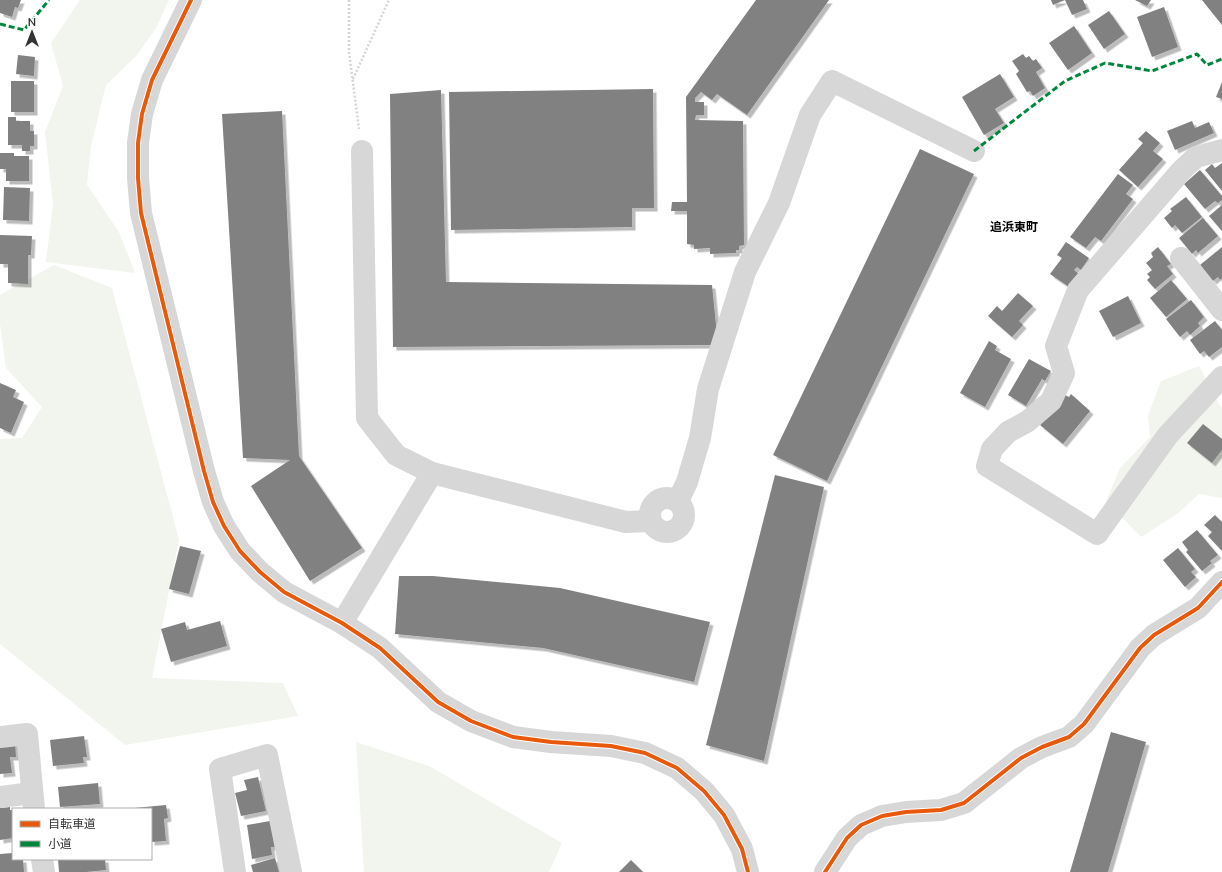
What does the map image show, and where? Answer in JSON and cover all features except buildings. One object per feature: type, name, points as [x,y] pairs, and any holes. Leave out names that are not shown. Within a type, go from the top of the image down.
[{"type":"street","points":[[191,0],[152,80],[142,114],[138,143],[138,178],[142,213],[198,448],[213,502],[224,526],[240,551],[260,572],[284,592],[342,623],[380,648],[438,702],[471,721],[513,737],[551,742],[611,746],[645,753],[677,768],[704,790],[724,815],[742,849],[748,872]]},
{"type":"street","points":[[362,150],[367,418],[396,455],[432,473],[626,522],[650,521],[653,526],[662,532],[674,531],[678,528],[684,517],[682,506],[678,501],[687,482],[700,438],[708,390],[745,272],[779,204],[810,116],[832,81],[974,151]]},
{"type":"street","points":[[1222,150],[1196,157],[1182,170],[1078,290],[1056,346],[1064,373],[1051,401],[1028,421],[1008,432],[992,449],[987,466],[1097,534],[1168,435],[1222,377]]},
{"type":"street","points":[[1181,258],[1222,310]]},
{"type":"street","points":[[342,623],[432,473]]},
{"type":"street","points":[[825,872],[847,838],[861,825],[882,816],[906,812],[941,810],[964,803],[1021,758],[1042,747],[1069,737],[1084,724],[1140,648],[1154,635],[1198,608],[1222,582]]},
{"type":"street","points":[[0,737],[27,734],[33,801],[0,797]]},
{"type":"street","points":[[235,872],[220,769],[266,755],[291,872]]},
{"type":"street","points":[[42,860],[44,872]]},
{"type":"path","points":[[349,0],[349,52],[362,150]]},
{"type":"path","points":[[352,80],[389,0]]},
{"type":"shaded area","points":[[80,0],[169,0],[156,28],[137,55],[106,85],[91,146],[87,185],[119,232],[135,273],[46,262],[53,204],[45,132],[63,86],[51,43]]},
{"type":"shaded area","points":[[54,265],[112,288],[179,540],[152,678],[283,683],[298,716],[125,745],[0,644],[0,439],[22,438],[42,407],[6,368],[0,324],[0,295]]},
{"type":"shaded area","points":[[1199,366],[1220,406],[1222,407],[1222,498],[1199,494],[1177,514],[1141,537],[1106,501],[1120,468],[1150,437],[1148,416],[1161,381]]},
{"type":"shaded area","points":[[356,742],[429,766],[562,843],[549,872],[364,872]]},
{"type":"marked path","points":[[0,24],[24,30],[49,0]]},
{"type":"marked path","points":[[974,151],[1065,81],[1105,63],[1152,71],[1197,54],[1207,65],[1222,59]]},
{"type":"cycle path","points":[[191,0],[152,80],[142,114],[138,143],[138,178],[141,213],[204,471],[213,502],[224,526],[240,551],[260,572],[284,592],[342,623],[380,648],[438,702],[471,721],[513,737],[551,742],[611,746],[645,753],[677,768],[704,791],[724,815],[742,849],[748,872]]},
{"type":"cycle path","points":[[825,872],[847,838],[861,825],[882,816],[906,812],[941,810],[964,803],[1021,758],[1042,747],[1069,737],[1084,724],[1140,648],[1154,635],[1198,608],[1222,582]]},
{"type":"district","name":"追浜東町","points":[[1014,226]]}]
